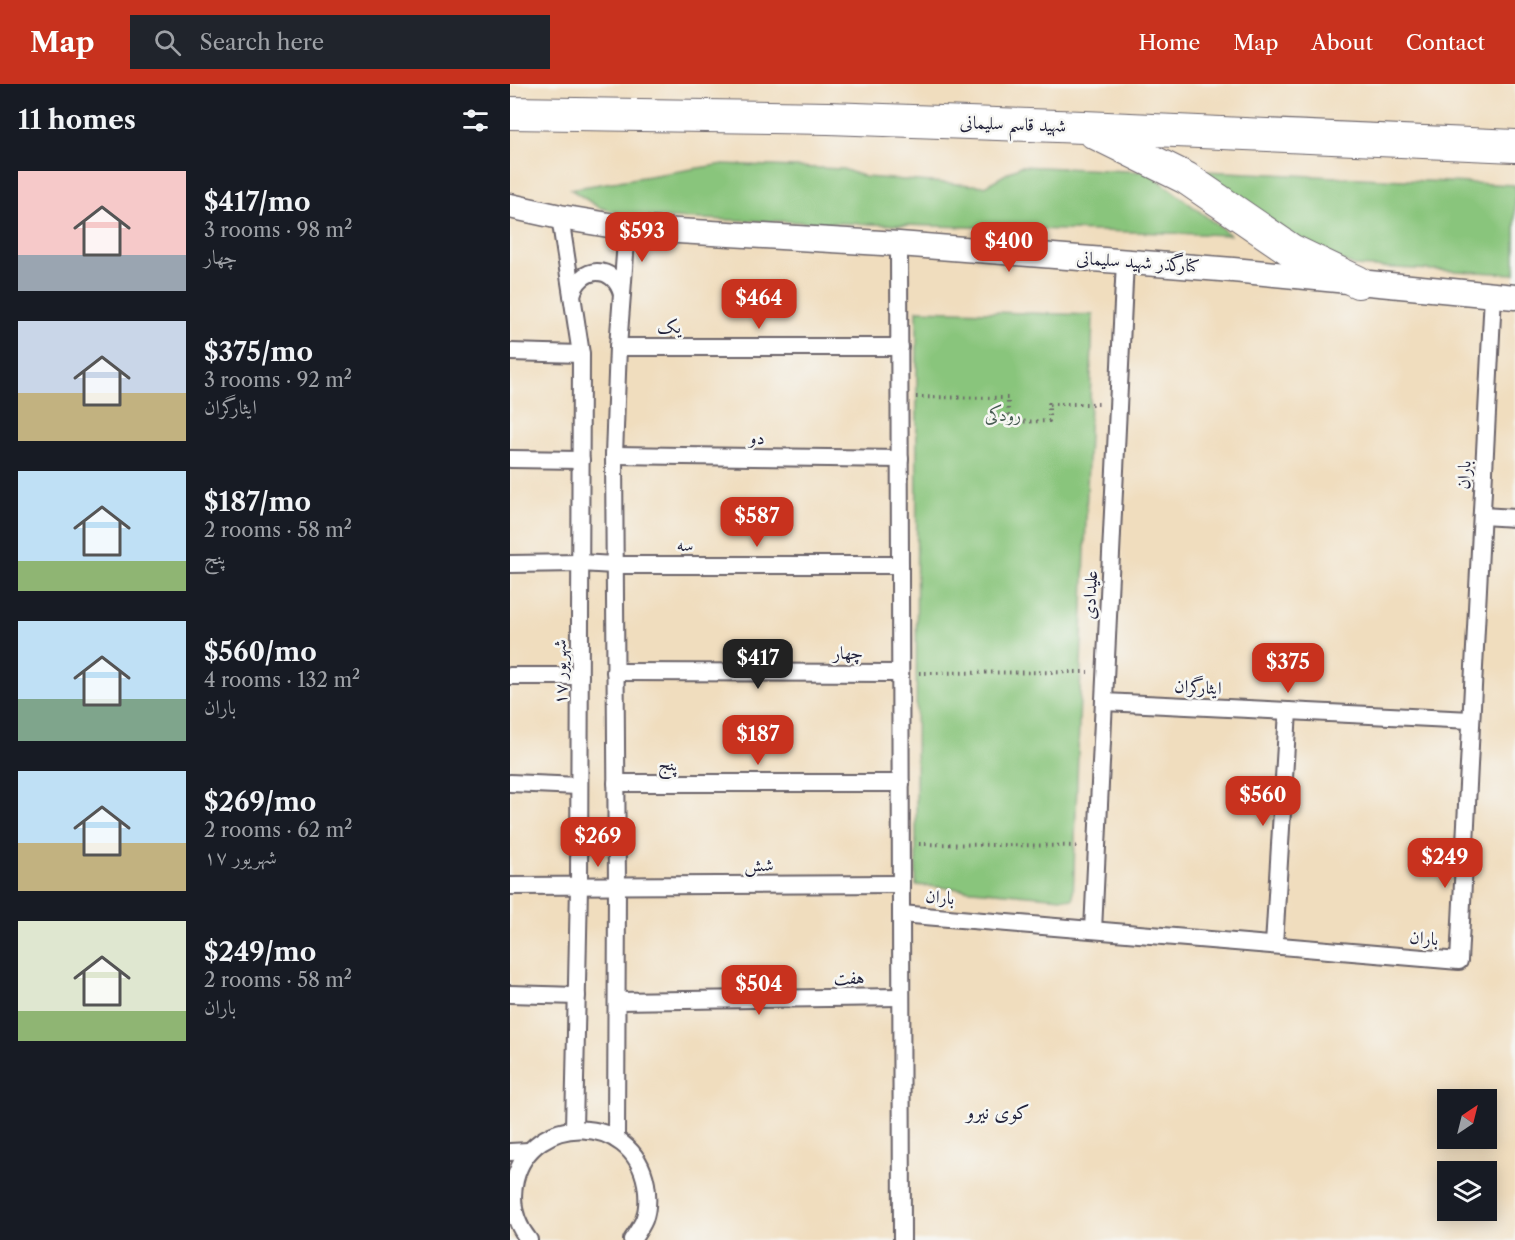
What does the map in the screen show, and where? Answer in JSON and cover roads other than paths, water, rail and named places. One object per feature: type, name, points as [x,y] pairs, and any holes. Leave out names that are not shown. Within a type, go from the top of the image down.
[{"type":"highway","name":"شهید قاسم سلیمانی","points":[[510,113],[828,118],[1515,146]]},
{"type":"highway","points":[[1084,127],[1186,178],[1291,249],[1359,282]]},
{"type":"main road","name":"کنارگذر شهید سلیمانی","points":[[510,206],[627,228],[899,244],[1125,261],[1504,296]]},
{"type":"street","name":"۱۷ شهریور","points":[[560,217],[581,354],[579,886],[574,1129]]},
{"type":"street","points":[[616,1139],[614,455],[618,347],[627,228]]},
{"type":"street","points":[[899,244],[902,1240]]},
{"type":"street","name":"علیدادی","points":[[1093,930],[1125,261]]},
{"type":"street","points":[[572,296],[574,286],[580,279],[597,272],[606,273],[614,279],[620,286],[622,295]]},
{"type":"street","name":"باران","points":[[901,914],[1459,961],[1482,516],[1504,296]]},
{"type":"street","name":"یک","points":[[618,347],[900,347]]},
{"type":"street","points":[[510,352],[581,354]]},
{"type":"street","name":"دو","points":[[614,455],[900,459]]},
{"type":"street","points":[[510,459],[581,460]]},
{"type":"street","points":[[1482,516],[1515,518]]},
{"type":"street","points":[[510,564],[580,563]]},
{"type":"street","name":"سه","points":[[580,563],[900,565]]},
{"type":"street","name":"چهار","points":[[615,672],[900,673]]},
{"type":"street","points":[[510,676],[580,676]]},
{"type":"street","name":"ایثارگران","points":[[1104,702],[1471,720]]},
{"type":"street","points":[[1274,945],[1288,711]]},
{"type":"street","points":[[510,783],[579,786]]},
{"type":"street","name":"پنج","points":[[616,783],[901,783]]},
{"type":"street","name":"شش","points":[[579,886],[901,884]]},
{"type":"street","points":[[510,886],[579,886]]},
{"type":"street","points":[[510,994],[577,996]]},
{"type":"street","name":"هفت","points":[[617,1001],[901,997]]},
{"type":"street","points":[[520,1234],[512,1190],[517,1169],[529,1151],[547,1137],[574,1129],[593,1130],[616,1139],[632,1153],[644,1174],[648,1197],[644,1220],[632,1240]]},
{"type":"street","points":[[510,1152],[529,1151]]},
{"type":"district","name":"کوی نیرو","points":[[998,1112]]},
{"type":"park label","name":"رودکی","points":[[1003,415]]}]
